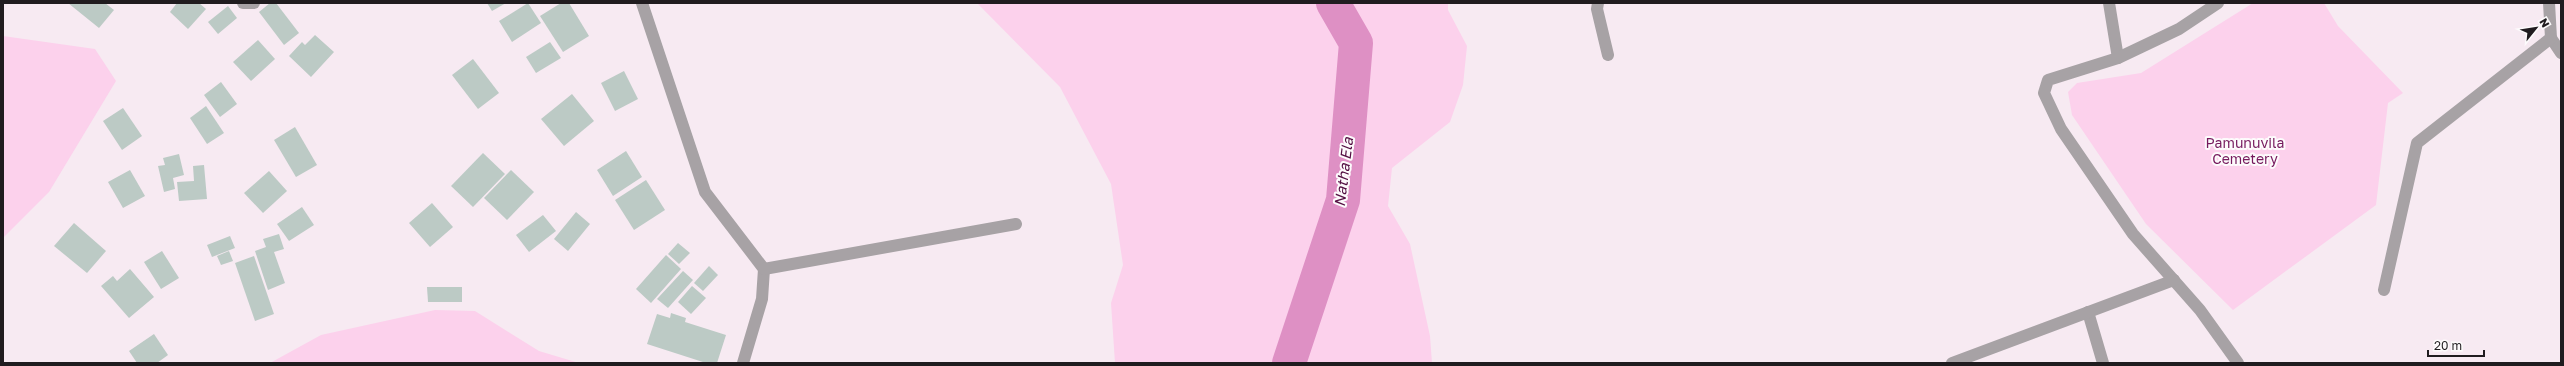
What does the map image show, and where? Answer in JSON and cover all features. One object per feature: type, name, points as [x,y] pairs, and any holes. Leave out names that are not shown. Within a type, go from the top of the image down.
[{"type":"street","points":[[243,3],[254,3]]},
{"type":"street","points":[[642,3],[704,192],[764,269],[762,299],[743,363]]},
{"type":"street","points":[[1598,3],[1597,9],[1608,55]]},
{"type":"street","points":[[2109,3],[2118,58]]},
{"type":"street","points":[[2218,3],[2179,29],[2118,58],[2048,80],[2044,93],[2061,129],[2133,234],[2200,310],[2238,363]]},
{"type":"street","points":[[2549,3],[2551,38],[2561,53]]},
{"type":"street","points":[[2384,290],[2417,143],[2551,38]]},
{"type":"street","points":[[764,269],[1016,224]]},
{"type":"street","points":[[1952,363],[1974,359],[2088,312],[2174,280]]},
{"type":"street","points":[[2088,312],[2103,363]]},
{"type":"green space","points":[[977,3],[1448,3],[1448,10],[1467,46],[1463,85],[1450,122],[1392,168],[1388,206],[1410,244],[1430,336],[1432,363],[1115,363],[1111,303],[1123,265],[1111,184],[1060,87]]},
{"type":"green space","name":"Pamunuvila Cemetery","points":[[2253,3],[2324,3],[2338,26],[2403,93],[2388,103],[2376,205],[2233,310],[2146,224],[2072,115],[2068,92],[2077,83],[2141,73]]},
{"type":"green space","points":[[3,36],[95,49],[116,81],[49,192],[3,238]]},
{"type":"green space","points":[[435,310],[475,311],[539,351],[579,363],[270,363],[321,335]]},
{"type":"building","points":[[68,3],[105,3],[114,10],[99,28]]},
{"type":"building","points":[[177,3],[199,3],[206,9],[188,29],[170,12]]},
{"type":"building","points":[[270,3],[276,3],[299,33],[284,45],[259,12]]},
{"type":"building","points":[[487,3],[506,3],[492,11]]},
{"type":"building","points":[[528,3],[541,23],[512,42],[499,21]]},
{"type":"building","points":[[561,3],[569,3],[589,36],[563,52],[540,16]]},
{"type":"building","points":[[228,6],[237,18],[218,34],[208,22]]},
{"type":"building","points":[[315,35],[334,52],[311,77],[289,56],[302,42],[305,45]]},
{"type":"building","points":[[258,40],[275,59],[251,81],[233,62]]},
{"type":"building","points":[[550,42],[561,58],[536,73],[526,57]]},
{"type":"building","points":[[473,59],[499,93],[478,109],[452,75]]},
{"type":"building","points":[[624,71],[638,99],[615,111],[601,83]]},
{"type":"building","points":[[221,82],[237,104],[220,117],[204,95]]},
{"type":"building","points":[[572,94],[594,121],[564,146],[541,119]]},
{"type":"building","points":[[206,106],[224,133],[207,144],[190,118]]},
{"type":"building","points":[[123,108],[142,136],[122,150],[103,121]]},
{"type":"building","points":[[295,127],[317,165],[296,177],[274,140]]},
{"type":"building","points":[[626,151],[642,177],[613,196],[597,170]]},
{"type":"building","points":[[483,153],[505,174],[473,207],[451,186]]},
{"type":"building","points":[[179,154],[184,175],[173,178],[175,189],[164,192],[158,166],[165,165],[163,158]]},
{"type":"building","points":[[204,165],[207,199],[179,201],[177,182],[194,181],[193,166]]},
{"type":"building","points":[[130,170],[145,196],[123,208],[108,182]]},
{"type":"building","points":[[511,170],[534,192],[507,220],[484,198]]},
{"type":"building","points":[[269,171],[287,191],[263,213],[244,193]]},
{"type":"building","points":[[646,180],[665,210],[634,230],[615,200]]},
{"type":"building","points":[[432,203],[453,227],[430,247],[409,223]]},
{"type":"building","points":[[302,207],[314,225],[289,241],[277,224]]},
{"type":"building","points":[[576,212],[590,224],[568,251],[554,239]]},
{"type":"building","points":[[543,215],[556,231],[529,252],[516,235]]},
{"type":"building","points":[[74,223],[106,251],[87,273],[54,246]]},
{"type":"building","points":[[279,234],[284,249],[274,252],[285,283],[268,290],[255,251],[266,247],[263,239]]},
{"type":"building","points":[[230,236],[235,248],[212,257],[207,245]]},
{"type":"building","points":[[678,243],[690,253],[679,264],[668,254]]},
{"type":"building","points":[[162,251],[179,278],[161,289],[144,262]]},
{"type":"building","points":[[229,251],[233,261],[221,265],[217,256]]},
{"type":"building","points":[[666,255],[681,269],[651,303],[636,289]]},
{"type":"building","points":[[254,256],[274,314],[255,321],[235,263]]},
{"type":"building","points":[[709,266],[718,275],[703,291],[694,283]]},
{"type":"building","points":[[130,269],[154,297],[129,318],[101,286],[113,276],[117,281]]},
{"type":"building","points":[[683,271],[693,280],[668,308],[657,299]]},
{"type":"building","points":[[692,286],[706,298],[691,314],[678,302]]},
{"type":"building","points":[[427,287],[462,287],[462,302],[428,302]]},
{"type":"building","points":[[671,313],[686,318],[685,322],[726,335],[717,363],[706,363],[647,344],[657,314],[670,318]]},
{"type":"building","points":[[154,334],[168,355],[157,363],[137,363],[129,351]]},
{"type":"waterway","name":"Natha Ela","points":[[1289,363],[1343,200],[1356,43],[1333,3]]}]
